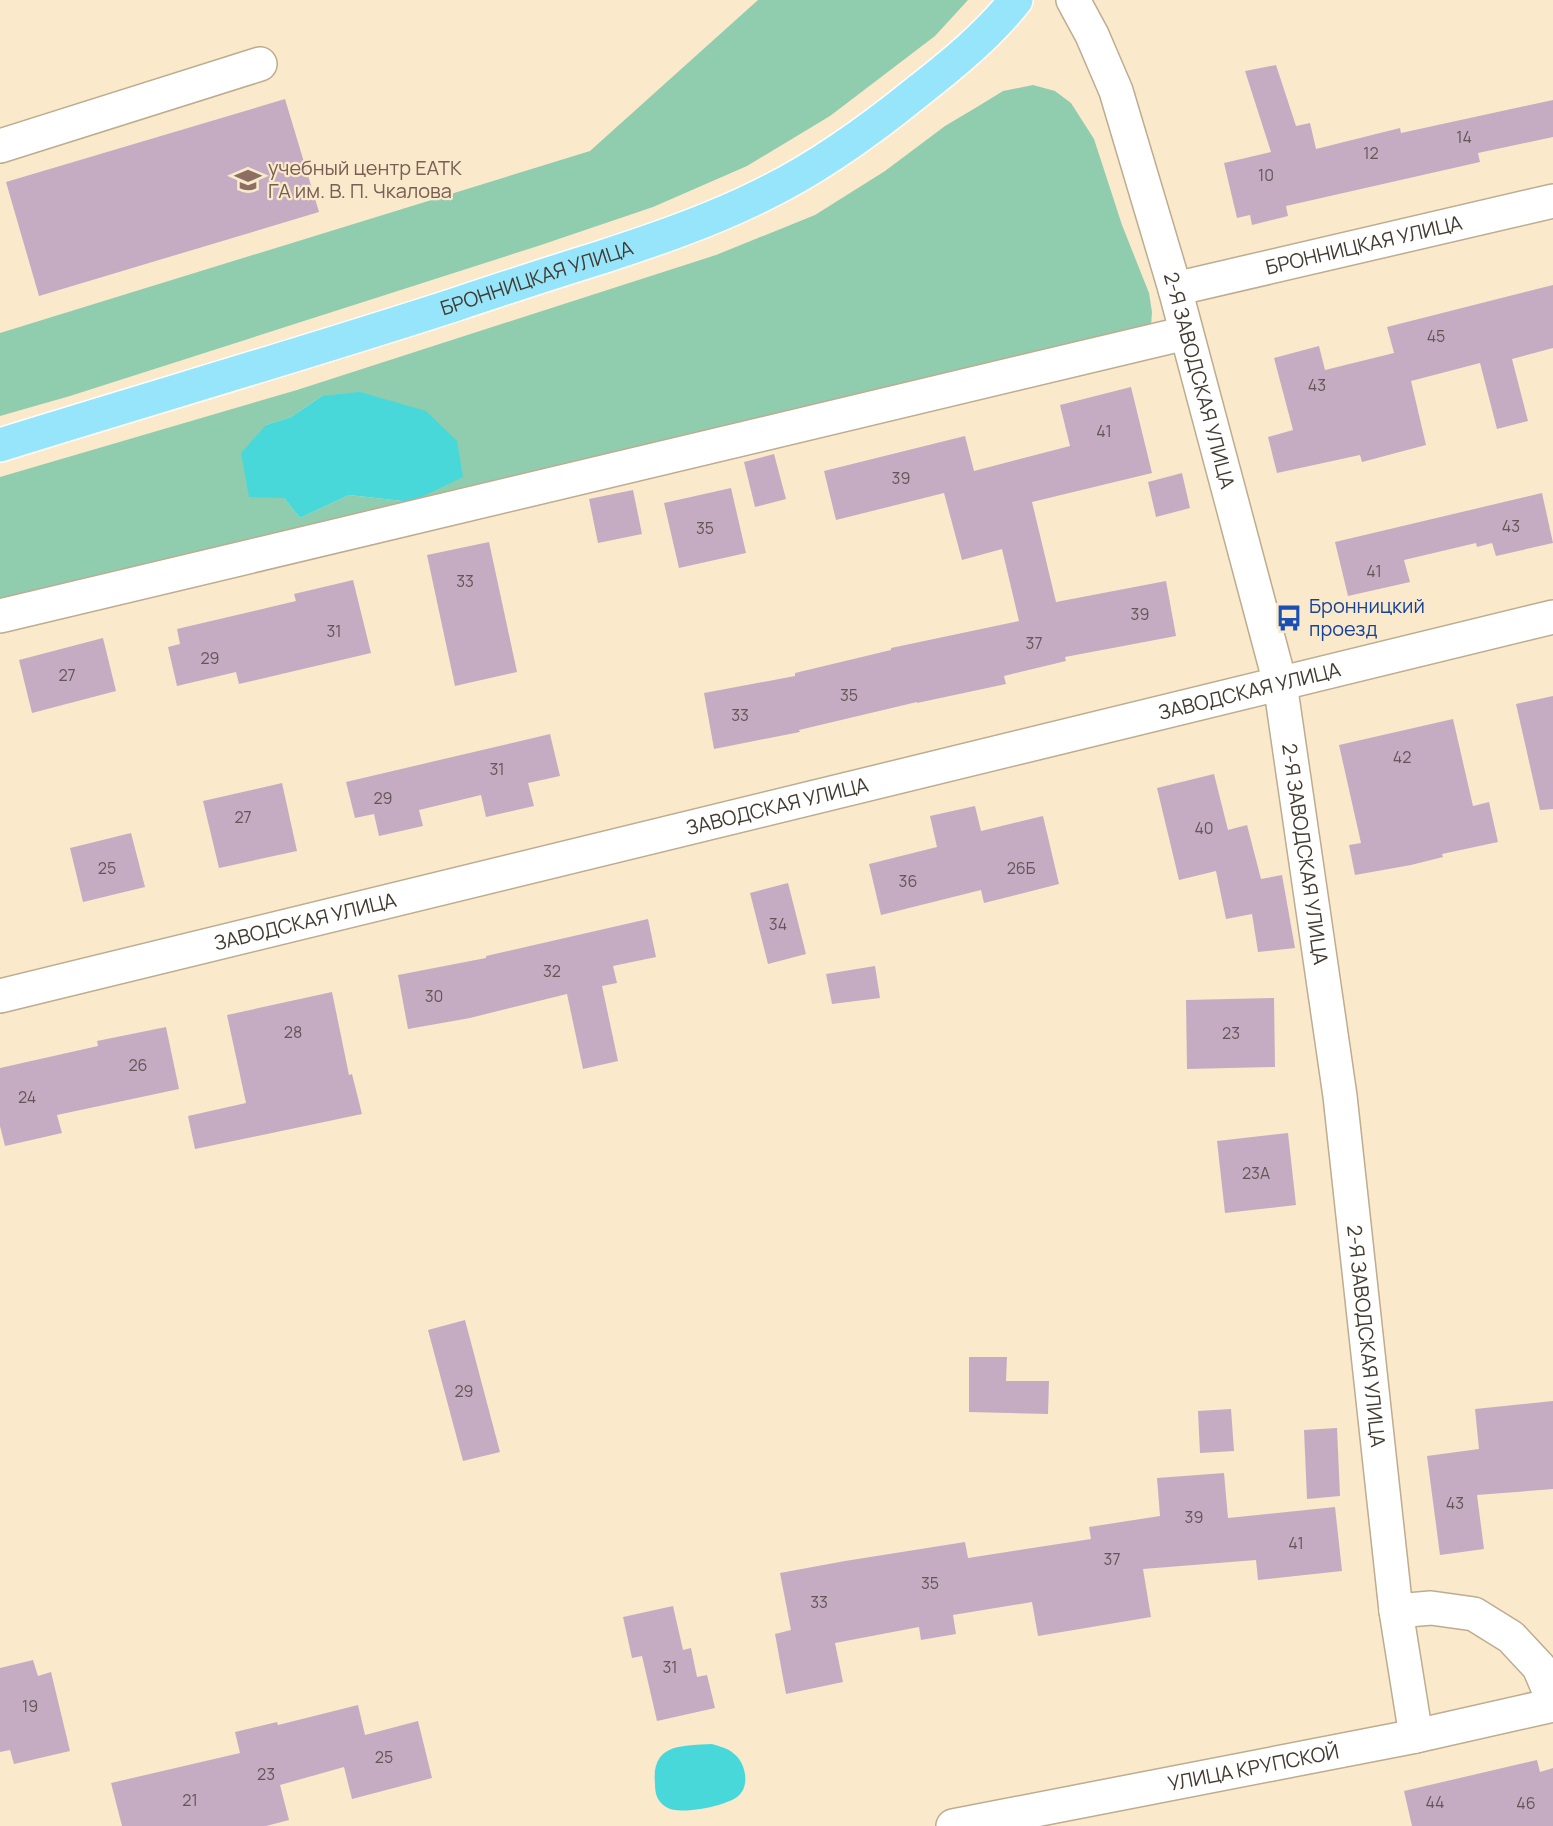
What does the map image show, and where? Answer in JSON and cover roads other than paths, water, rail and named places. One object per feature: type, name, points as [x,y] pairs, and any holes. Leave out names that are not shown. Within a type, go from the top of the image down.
[{"type":"main road","name":"БРОННИЦКАЯ УЛИЦА","points":[[0,445],[395,324],[702,222],[794,178],[880,122],[946,70],[1001,19],[1016,0]]},
{"type":"street","name":"2-Я ЗАВОДСКАЯ УЛИЦА","points":[[1073,0],[1092,34],[1116,91],[1175,289],[1280,683],[1340,1096],[1396,1611],[1416,1736]]},
{"type":"street","points":[[0,146],[260,64]]},
{"type":"street","name":"БРОННИЦКАЯ УЛИЦА","points":[[1175,289],[1553,201]]},
{"type":"street","points":[[0,616],[1186,333]]},
{"type":"street","name":"ЗАВОДСКАЯ УЛИЦА","points":[[0,996],[1553,617]]},
{"type":"street","points":[[1396,1611],[1431,1608],[1474,1614],[1511,1637],[1539,1667],[1553,1703]]},
{"type":"street","name":"УЛИЦА КРУПСКОЙ","points":[[953,1826],[1416,1736],[1553,1703]]},
{"type":"water","points":[[360,392],[426,411],[457,441],[463,477],[411,502],[349,495],[300,518],[284,498],[249,497],[241,453],[266,425],[291,417],[322,396]]},
{"type":"water","points":[[712,1744],[731,1751],[741,1762],[745,1781],[741,1793],[731,1800],[702,1809],[672,1810],[663,1805],[656,1794],[655,1771],[663,1754],[680,1747]]},
{"type":"place","name":"учебный центр ЕАТК ГА им. В. П. Чкалова","points":[[248,180]]},
{"type":"place","name":"Бронницкий проезд","points":[[1289,618]]}]
